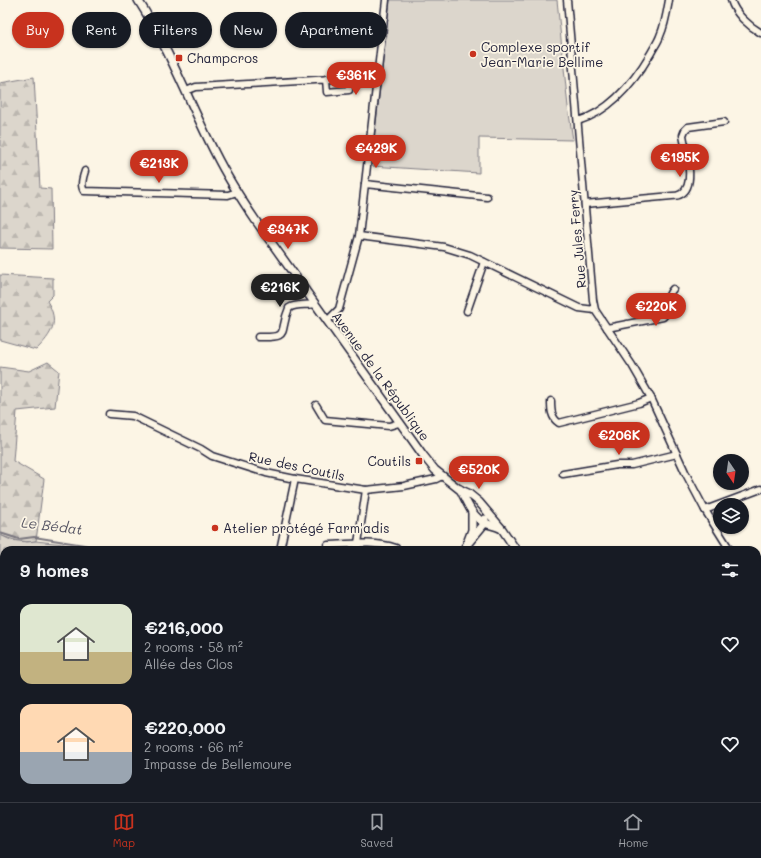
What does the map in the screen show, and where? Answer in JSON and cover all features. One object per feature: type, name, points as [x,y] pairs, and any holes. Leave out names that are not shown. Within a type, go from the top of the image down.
[{"type":"street","name":"Avenue de la République","points":[[138,0],[162,40],[213,149],[237,192],[314,304],[423,455],[442,476],[479,502],[484,510],[502,529],[513,546]]},
{"type":"street","points":[[327,321],[340,309],[360,236],[386,0]]},
{"type":"street","name":"Rue Jules Ferry","points":[[567,0],[595,310],[632,365],[651,398],[705,510],[728,546]]},
{"type":"street","points":[[578,121],[594,114],[610,104],[629,86],[644,65],[660,37],[669,0]]},
{"type":"street","points":[[731,0],[732,4],[748,25],[761,32]]},
{"type":"street","points":[[186,91],[196,87],[326,79]]},
{"type":"street","points":[[585,204],[656,198],[681,194],[687,188],[690,176],[683,135],[685,130],[688,127],[724,122]]},
{"type":"street","points":[[85,171],[82,179],[82,189],[84,191],[228,195],[237,192]]},
{"type":"street","points":[[366,184],[487,196]]},
{"type":"street","points":[[360,236],[444,247],[470,255],[579,308],[595,310]]},
{"type":"street","points":[[467,311],[484,262]]},
{"type":"street","points":[[607,328],[663,317],[667,313],[669,306],[668,298],[673,289]]},
{"type":"street","points":[[258,337],[276,338],[280,336],[290,308],[296,305],[314,304]]},
{"type":"street","points":[[551,401],[553,418],[559,423],[639,403],[651,398]]},
{"type":"street","points":[[316,405],[325,420],[389,426],[399,423]]},
{"type":"street","name":"Rue des Coutils","points":[[109,414],[132,416],[212,456],[266,473],[294,479],[366,490],[404,486],[436,479],[442,476]]},
{"type":"street","points":[[563,474],[616,465],[632,465],[677,454]]},
{"type":"street","points":[[281,546],[294,479]]},
{"type":"street","name":"Avenue de la République","points":[[459,489],[468,503],[472,513],[485,523],[502,529]]},
{"type":"street","points":[[705,510],[761,489]]},
{"type":"street","points":[[357,546],[366,490]]},
{"type":"street","points":[[467,546],[485,523],[484,510]]},
{"type":"street","points":[[466,546],[472,530],[472,513]]},
{"type":"street","points":[[364,546],[377,544],[388,546]]},
{"type":"street","points":[[328,545],[342,546]]},
{"type":"green space","name":"Complexe sportif Jean-Marie Bellime","points":[[390,0],[557,0],[568,107],[573,140],[479,138],[479,173],[371,166],[385,48],[387,48],[387,26]]},
{"type":"green space","points":[[34,77],[40,188],[51,189],[52,249],[0,248],[0,83]]},
{"type":"green space","points":[[0,275],[53,278],[53,295],[47,301],[53,315],[52,327],[46,339],[36,350],[0,340]]},
{"type":"green space","points":[[48,362],[59,371],[55,407],[17,411],[13,461],[44,479],[36,541],[18,541],[0,535],[0,367],[29,371]]},
{"type":"green space","points":[[0,535],[11,540],[27,542],[36,541],[73,546],[0,546]]},
{"type":"waterway","name":"Le Bédat","points":[[0,533],[19,539],[34,537],[87,546]]},
{"type":"place","name":"Complexe sportif Jean-Marie Bellime","points":[[473,54]]},
{"type":"place","name":"Champcros","points":[[179,58]]},
{"type":"place","name":"Coutils","points":[[419,461]]},
{"type":"place","name":"Atelier protégé Farm'adis","points":[[215,528]]}]
